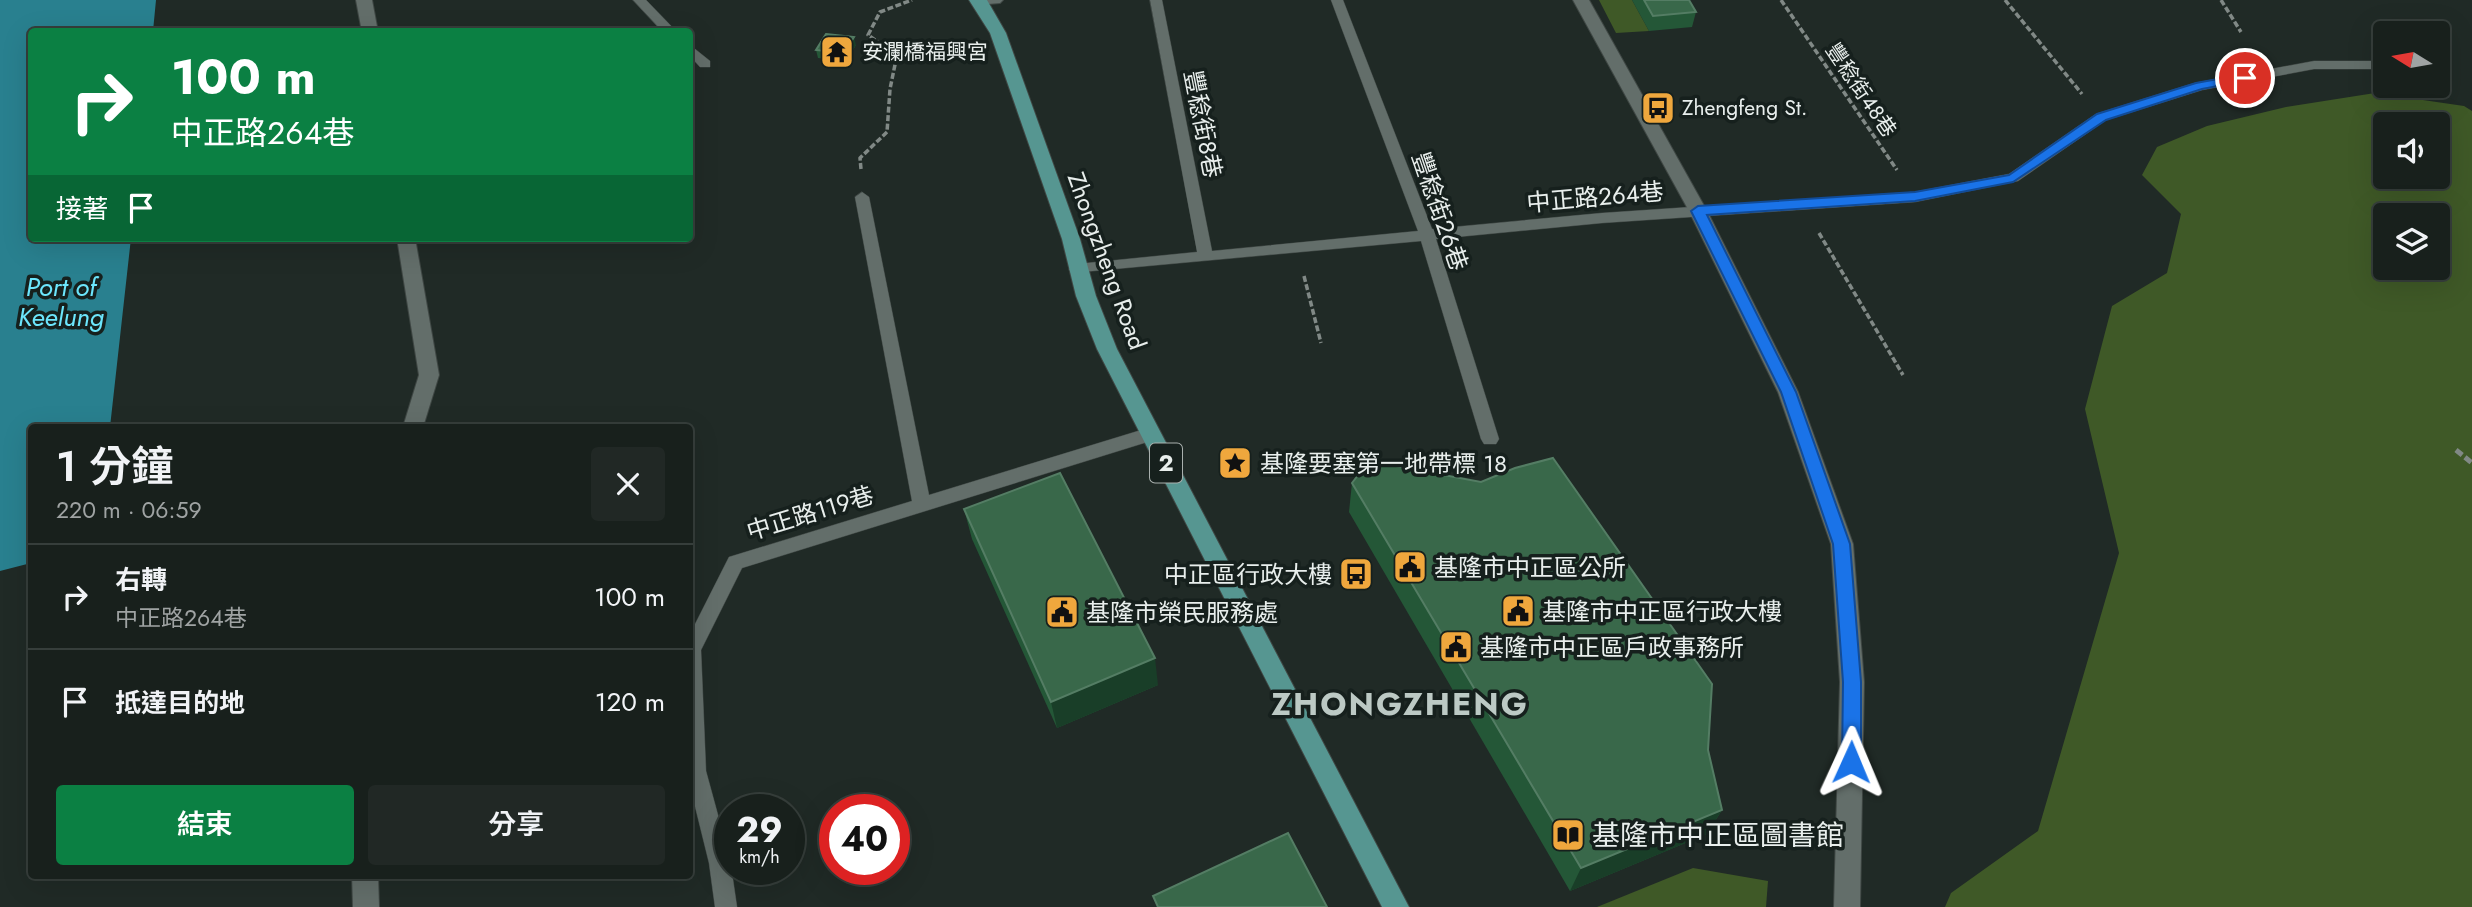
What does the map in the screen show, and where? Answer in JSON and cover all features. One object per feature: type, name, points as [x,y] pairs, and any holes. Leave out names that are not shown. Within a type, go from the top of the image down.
[{"type":"main road","name":"Zhongzheng Road","points":[[984,0],[1071,239],[1077,269],[1107,349],[1396,907]]},
{"type":"street","points":[[364,0],[369,28]]},
{"type":"street","points":[[1581,0],[1698,211],[1788,392],[1842,544],[1852,682],[1847,907]]},
{"type":"street","points":[[407,242],[429,375],[414,424]]},
{"type":"street","points":[[365,879],[366,907]]},
{"type":"lane","points":[[639,0],[667,28]]},
{"type":"lane","name":"豐稔街8巷","points":[[1156,0],[1205,256]]},
{"type":"lane","name":"豐稔街26巷","points":[[1338,0],[1427,235],[1490,439]]},
{"type":"lane","points":[[693,52],[705,64]]},
{"type":"lane","name":"中正路264巷","points":[[1077,269],[1698,211],[1915,197],[2013,178],[2101,117],[2200,86],[2314,65],[2373,65]]},
{"type":"lane","points":[[862,197],[921,503]]},
{"type":"lane","name":"中正路119巷","points":[[693,646],[736,562],[1151,434]]},
{"type":"lane","name":"中正路119巷","points":[[693,698],[696,771],[720,863],[726,907]]},
{"type":"path","points":[[862,197],[860,158],[887,132],[890,89],[898,55],[868,35],[880,12],[912,0]]},
{"type":"path","name":"豐稔街48巷","points":[[1781,0],[1915,197]]},
{"type":"path","points":[[2005,0],[2101,117]]},
{"type":"path","points":[[2221,0],[2241,32]]},
{"type":"path","points":[[1803,205],[1903,375]]},
{"type":"path","points":[[1297,247],[1321,343]]},
{"type":"path","points":[[2456,450],[2472,463]]},
{"type":"green space","points":[[1599,0],[1632,0],[1649,31],[1616,33]]},
{"type":"green space","points":[[2373,93],[2373,98],[2409,98],[2464,106],[2472,111],[2472,907],[1945,907],[1951,893],[2038,831],[2119,553],[2085,409],[2112,306],[2167,273],[2181,214],[2142,175],[2157,147],[2207,126],[2286,107]]},
{"type":"green space","points":[[1693,868],[1768,881],[1766,907],[1597,907]]},
{"type":"water","name":"Port of Keelung","points":[[0,0],[156,0],[153,28],[28,28],[28,242],[131,242],[110,424],[28,424],[28,564],[0,571]]},
{"type":"building","points":[[1644,0],[1689,0],[1696,12],[1653,16]]},
{"type":"building","points":[[826,34],[854,37],[844,53],[816,50]]},
{"type":"building","name":"基隆市中正區行政大樓","points":[[1553,458],[1712,684],[1708,750],[1722,810],[1581,868],[1352,483],[1369,461],[1481,482],[1515,468]]},
{"type":"building","name":"基隆市榮民服務處","points":[[1060,473],[1155,658],[1051,702],[964,509]]},
{"type":"building","points":[[1288,833],[1327,907],[1158,907],[1153,896]]},
{"type":"place","name":"安瀾橋福興宮","points":[[837,52]]},
{"type":"place","name":"Zhengfeng St.","points":[[1658,108]]},
{"type":"place","name":"基隆要塞第一地帶標 18","points":[[1235,463]]},
{"type":"place","name":"基隆市中正區公所","points":[[1410,567]]},
{"type":"place","name":"中正區行政大樓","points":[[1356,574]]},
{"type":"place","name":"基隆市中正區行政大樓","points":[[1518,611]]},
{"type":"place","name":"基隆市榮民服務處","points":[[1062,612]]},
{"type":"place","name":"基隆市中正區戶政事務所","points":[[1456,647]]},
{"type":"place","name":"基隆市中正區圖書館","points":[[1568,835]]},
{"type":"district","name":"ZHONGZHENG","points":[[1400,704]]},
{"type":"route","points":[[1851,762],[1852,682],[1842,544],[1788,392],[1698,211],[1915,197],[2013,178],[2101,117],[2200,86],[2245,78]]}]
